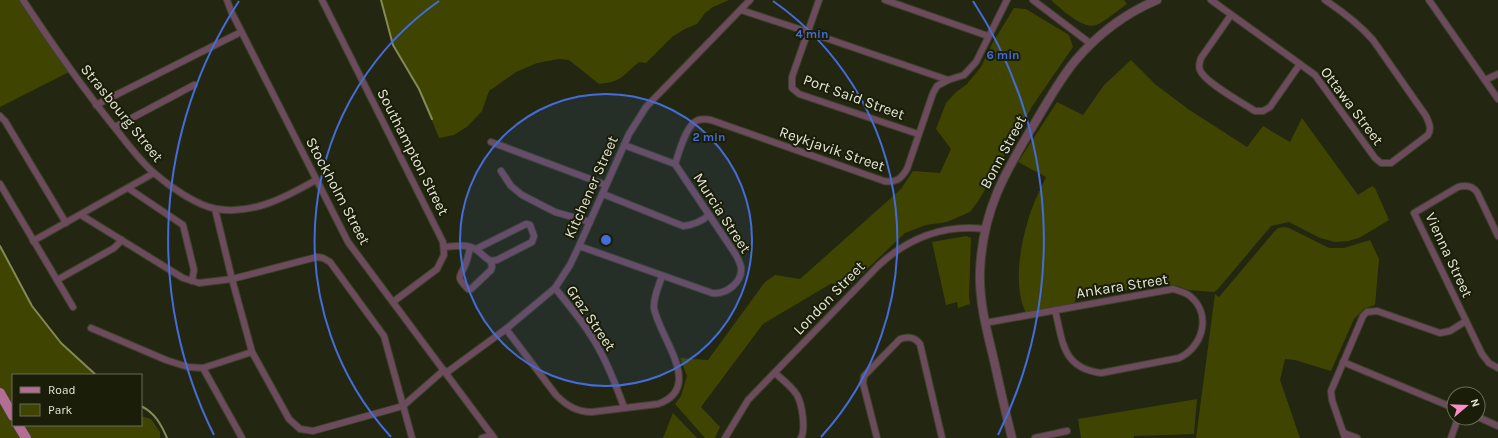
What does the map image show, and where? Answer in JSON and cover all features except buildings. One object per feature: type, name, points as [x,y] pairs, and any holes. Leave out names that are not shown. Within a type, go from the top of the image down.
[{"type":"main road","points":[[0,393],[12,414]]},
{"type":"main road","points":[[19,426],[26,438]]},
{"type":"street","name":"Strasbourg Street","points":[[23,0],[96,105],[134,152],[154,173],[197,202],[215,209],[236,210],[261,206],[281,199],[316,180]]},
{"type":"street","name":"Stockholm Street","points":[[227,0],[231,11],[348,242],[493,437]]},
{"type":"street","name":"Southampton Street","points":[[322,0],[436,227],[444,247]]},
{"type":"street","name":"Kitchener Street","points":[[403,406],[445,371],[506,329],[555,288],[570,265],[629,134],[646,108],[750,0]]},
{"type":"street","points":[[808,32],[819,0]]},
{"type":"street","points":[[885,0],[988,36]]},
{"type":"street","name":"Reykjavik Street","points":[[675,164],[690,126],[698,120],[711,120],[884,181],[893,182],[899,179],[904,173],[933,93],[937,86],[948,80],[961,76],[976,62],[1007,0]]},
{"type":"street","points":[[1033,0],[1090,44]]},
{"type":"street","name":"Bonn Street","points":[[1012,438],[985,323],[981,293],[980,272],[982,250],[985,229],[992,204],[1005,172],[1020,146],[1058,85],[1075,61],[1090,44],[1127,16],[1157,0]]},
{"type":"street","name":"Ottawa Street","points":[[1211,0],[1315,75],[1323,84],[1375,158],[1385,164],[1391,163],[1429,133],[1430,124],[1373,40],[1359,25],[1325,0]]},
{"type":"street","points":[[1429,0],[1498,98]]},
{"type":"street","points":[[741,10],[948,80]]},
{"type":"street","points":[[1231,15],[1201,58],[1200,70],[1207,79],[1255,111],[1263,112],[1270,107],[1300,64]]},
{"type":"street","name":"Port Said Street","points":[[808,32],[794,71],[792,85],[794,90],[799,94],[918,134]]},
{"type":"street","points":[[96,105],[237,34]]},
{"type":"street","points":[[1485,80],[1498,74]]},
{"type":"street","points":[[115,127],[194,85]]},
{"type":"street","points":[[0,116],[5,121],[66,223]]},
{"type":"street","points":[[491,142],[606,185]]},
{"type":"street","name":"Murcia Street","points":[[579,246],[662,276],[715,293],[723,292],[731,288],[740,275],[740,264],[675,164],[624,145]]},
{"type":"street","points":[[501,171],[511,186],[522,195],[555,212],[590,222]]},
{"type":"street","points":[[34,241],[154,173]]},
{"type":"street","points":[[0,184],[73,307]]},
{"type":"street","name":"Vienna Street","points":[[1498,236],[1477,192],[1471,187],[1458,187],[1414,213],[1485,359],[1498,368]]},
{"type":"street","points":[[128,188],[183,225],[194,270],[192,281]]},
{"type":"street","points":[[603,194],[683,226],[694,224],[703,220],[709,215]]},
{"type":"street","points":[[215,209],[252,352],[289,418],[300,429],[313,431],[403,406]]},
{"type":"street","points":[[81,214],[183,278],[199,283],[232,279],[316,257],[324,258],[330,262],[384,336],[412,438]]},
{"type":"street","points":[[393,302],[437,270],[444,255],[444,247],[464,245],[473,248],[491,261],[491,270],[471,289],[468,289],[459,274],[466,265],[473,248],[528,224],[534,236],[532,242],[497,260],[491,261]]},
{"type":"street","name":"London Street","points":[[724,438],[745,404],[878,266],[899,248],[915,240],[943,231],[967,227],[985,229]]},
{"type":"street","points":[[57,280],[114,248],[122,240]]},
{"type":"street","points":[[506,329],[556,396],[569,406],[584,412],[663,403],[677,390],[680,381],[679,369],[654,309],[656,295],[662,276]]},
{"type":"street","name":"Graz Street","points":[[555,288],[575,313],[597,346],[624,407]]},
{"type":"street","name":"Ankara Street","points":[[985,323],[1055,310],[1173,289],[1190,296],[1197,304],[1202,322],[1202,333],[1193,349],[1179,358],[1101,373],[1093,372],[1080,368],[1073,363],[1067,354],[1055,310]]},
{"type":"street","points":[[1357,438],[1345,435],[1331,395],[1333,386],[1363,316],[1367,312],[1377,311],[1440,333],[1450,330],[1466,321]]},
{"type":"street","points":[[91,328],[166,360],[188,367],[204,368],[252,352]]},
{"type":"street","points":[[877,438],[863,383],[864,376],[900,339],[908,337],[913,338],[920,344],[942,438]]},
{"type":"street","points":[[1343,362],[1446,405]]},
{"type":"street","points":[[204,368],[242,438]]},
{"type":"street","points":[[775,373],[796,393],[799,399],[804,431],[801,438]]},
{"type":"street","points":[[1486,421],[1498,426]]},
{"type":"street","points":[[1451,438],[1455,426]]},
{"type":"street","points":[[1035,438],[1067,431]]},
{"type":"street","points":[[482,438],[493,437]]},
{"type":"green space","points":[[0,0],[24,0],[71,71],[0,107]]},
{"type":"green space","points":[[381,0],[729,0],[713,7],[705,13],[697,24],[672,37],[646,63],[639,62],[621,78],[613,82],[599,84],[569,60],[559,59],[537,63],[516,72],[489,91],[482,111],[468,126],[454,135],[439,138],[419,89],[393,45]]},
{"type":"green space","points":[[1051,0],[1124,0],[1127,4],[1104,21],[1091,26],[1078,21]]},
{"type":"green space","points":[[1014,8],[1026,9],[1069,35],[1073,47],[1033,105],[979,200],[970,212],[947,222],[926,225],[905,233],[843,292],[832,283],[763,324],[701,407],[720,427],[715,438],[705,438],[675,404],[681,396],[687,376],[680,358],[708,360],[765,282],[775,275],[800,279],[901,189],[913,171],[940,173],[951,149],[936,129],[946,103],[956,92],[967,84],[981,67],[993,42]]},
{"type":"green space","points":[[1131,60],[1155,84],[1188,109],[1247,147],[1263,126],[1290,142],[1302,118],[1358,195],[1372,186],[1375,188],[1389,220],[1359,238],[1335,242],[1320,238],[1289,222],[1271,226],[1214,292],[1188,290],[1178,286],[1157,284],[1076,299],[1074,303],[1026,313],[1019,289],[1021,249],[1031,211],[1046,177],[1018,162],[1057,102],[1083,115],[1104,85]]},
{"type":"green space","points":[[1278,228],[1289,228],[1329,248],[1344,248],[1370,240],[1379,259],[1375,305],[1364,309],[1354,319],[1331,371],[1295,360],[1285,359],[1280,380],[1300,438],[1196,438],[1215,294],[1219,297],[1274,232]]},
{"type":"green space","points":[[966,236],[971,238],[970,304],[958,308],[957,302],[946,305],[932,242]]},
{"type":"green space","points":[[0,246],[32,306],[61,343],[95,374],[12,374],[12,426],[142,426],[142,416],[151,419],[160,432],[160,438],[0,438]]},
{"type":"green space","points":[[1197,399],[1194,434],[1134,436],[1134,438],[1081,438],[1078,419]]},
{"type":"green space","points":[[673,413],[697,438],[663,438]]},
{"type":"waterway","points":[[381,0],[393,45],[419,89],[432,119]]},
{"type":"waterway","points":[[0,246],[32,306],[61,343],[95,374]]},
{"type":"waterway","points":[[142,407],[157,419],[167,438]]}]
